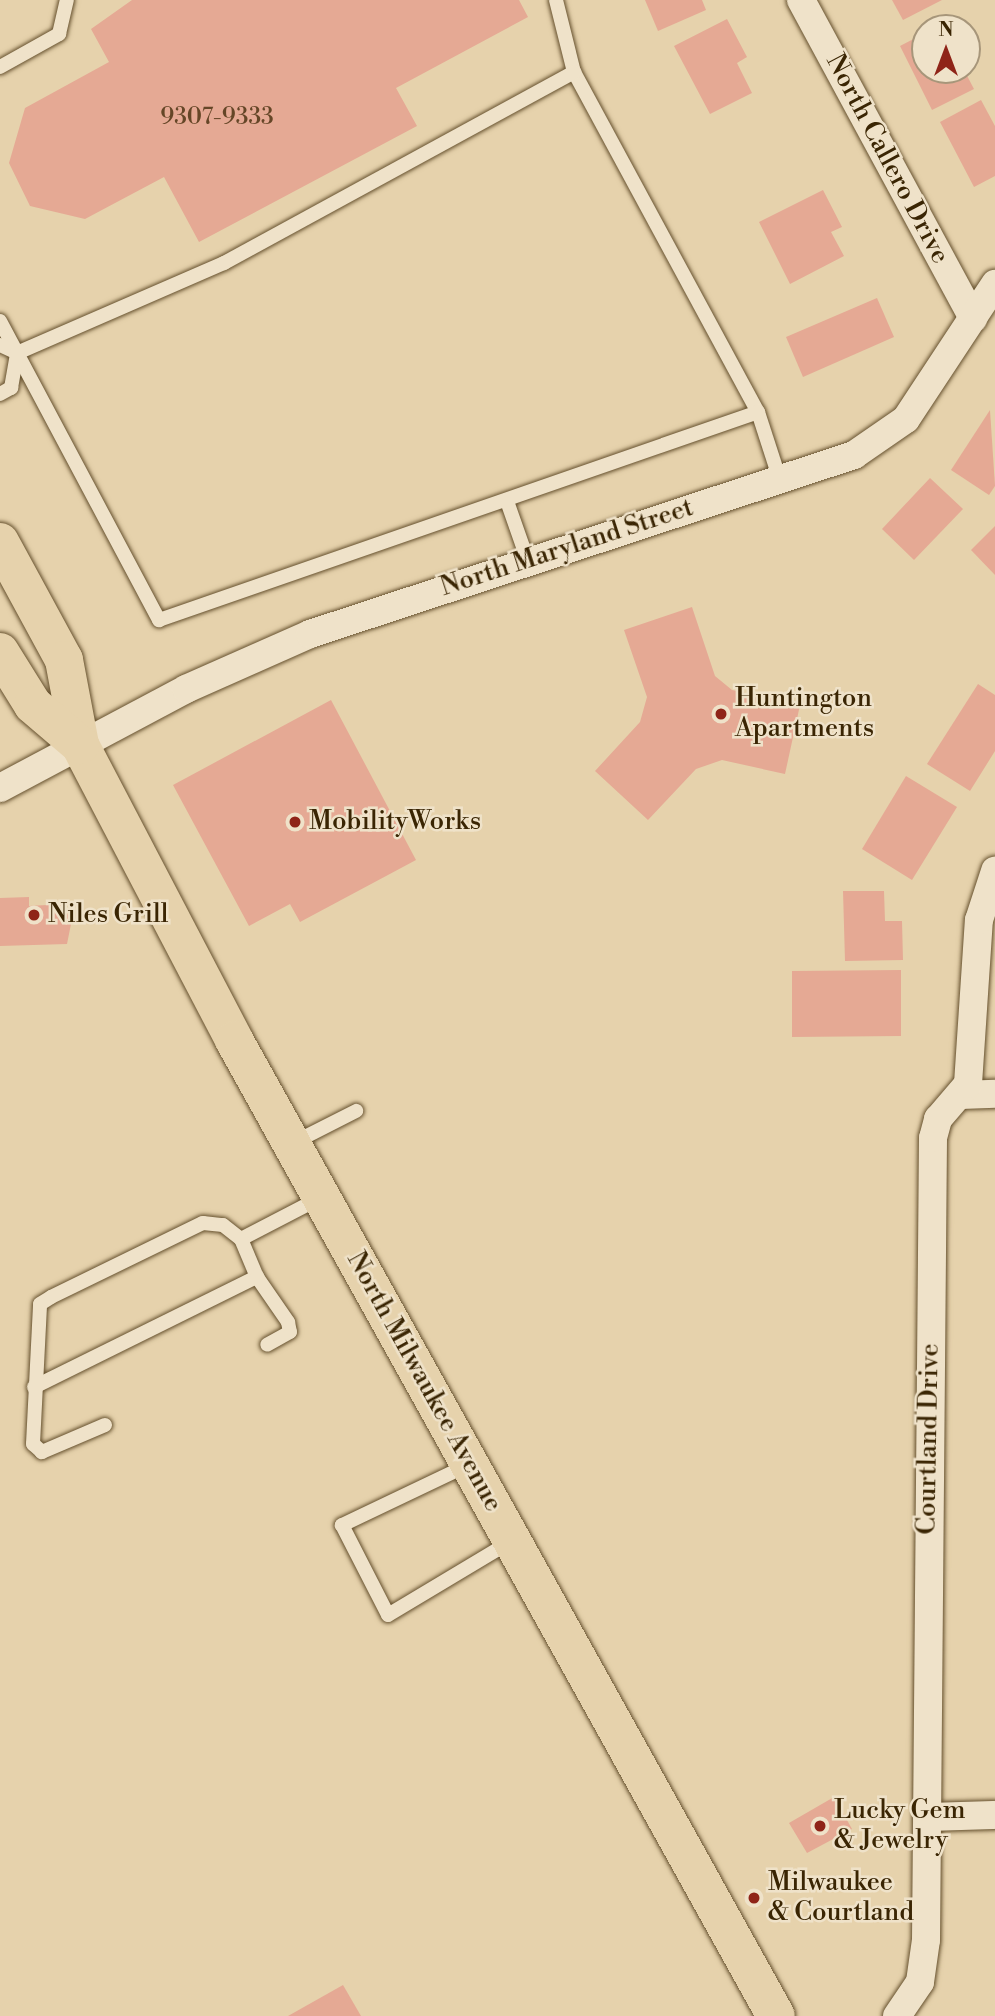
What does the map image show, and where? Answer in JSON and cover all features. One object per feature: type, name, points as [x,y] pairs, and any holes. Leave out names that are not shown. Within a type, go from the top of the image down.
[{"type":"main road","name":"North Milwaukee Avenue","points":[[0,542],[64,660],[80,745],[291,1144],[776,2016]]},
{"type":"main road","name":"North Milwaukee Avenue","points":[[0,652],[33,705],[80,745]]},
{"type":"street","name":"North Callero Drive","points":[[801,0],[973,318]]},
{"type":"street","name":"North Maryland Street","points":[[0,788],[80,745],[310,634],[854,455],[906,419],[995,284]]},
{"type":"street","name":"Courtland Drive","points":[[897,2016],[920,1982],[927,1817],[933,1138],[949,1102],[961,1095],[971,1070],[979,920],[995,871]]},
{"type":"street","points":[[961,1095],[995,1094]]},
{"type":"street","points":[[927,1817],[995,1815]]},
{"type":"lane","points":[[0,67],[59,34],[66,0]]},
{"type":"lane","points":[[556,0],[574,72],[758,412],[780,480]]},
{"type":"lane","points":[[0,345],[17,353],[224,263],[574,72]]},
{"type":"lane","points":[[0,321],[159,620],[508,503],[758,412]]},
{"type":"lane","points":[[0,394],[11,388],[17,353]]},
{"type":"lane","points":[[508,503],[528,561]]},
{"type":"lane","points":[[291,1144],[356,1111]]},
{"type":"lane","points":[[241,1239],[321,1197]]},
{"type":"lane","points":[[105,1425],[38,1450],[31,1430],[40,1304],[203,1223],[223,1225],[241,1239],[257,1277],[289,1322],[290,1332],[267,1345]]},
{"type":"lane","points":[[34,1387],[257,1277]]},
{"type":"lane","points":[[470,1464],[342,1525],[388,1615],[512,1541]]},
{"type":"building","points":[[132,0],[519,0],[528,17],[396,88],[417,126],[199,242],[164,177],[85,219],[30,206],[9,163],[25,108],[109,62],[91,29]]},
{"type":"building","points":[[645,0],[702,0],[706,10],[658,31]]},
{"type":"building","points":[[892,0],[942,0],[911,14],[903,20]]},
{"type":"building","points":[[727,19],[747,57],[737,63],[752,93],[710,114],[674,46]]},
{"type":"building","points":[[911,40],[911,68],[900,46]]},
{"type":"building","points":[[919,84],[971,84],[974,89],[932,110]]},
{"type":"building","points":[[981,100],[995,126],[995,176],[974,187],[940,122]]},
{"type":"building","points":[[823,190],[842,227],[831,232],[844,256],[790,284],[759,222]]},
{"type":"building","points":[[877,298],[894,337],[803,377],[786,337]]},
{"type":"building","points":[[990,410],[995,486],[989,495],[951,470]]},
{"type":"building","points":[[930,478],[963,509],[914,560],[882,529]]},
{"type":"building","points":[[995,526],[995,575],[971,550]]},
{"type":"building","name":"Huntington Apartments","points":[[692,607],[715,676],[732,690],[800,705],[785,774],[722,760],[696,769],[648,820],[595,771],[640,722],[647,697],[624,630]]},
{"type":"building","points":[[978,684],[995,695],[995,751],[970,791],[927,764]]},
{"type":"building","name":"MobilityWorks","points":[[331,700],[416,860],[300,922],[290,904],[249,926],[173,785]]},
{"type":"building","points":[[906,776],[957,807],[912,880],[862,849]]},
{"type":"building","points":[[843,891],[884,891],[885,921],[902,921],[903,960],[845,961]]},
{"type":"building","name":"Niles Grill","points":[[29,897],[29,906],[64,904],[71,924],[67,944],[0,946],[0,898]]},
{"type":"building","points":[[901,970],[901,1036],[792,1037],[792,971]]},
{"type":"building","name":"Lucky Gem & Jewelry","points":[[834,1797],[852,1829],[807,1853],[789,1823]]},
{"type":"building","points":[[343,1985],[361,2016],[288,2016]]},
{"type":"place","name":"Huntington Apartments","points":[[721,714]]},
{"type":"place","name":"MobilityWorks","points":[[295,822]]},
{"type":"place","name":"Niles Grill","points":[[34,915]]},
{"type":"place","name":"Lucky Gem & Jewelry","points":[[820,1826]]},
{"type":"place","name":"Milwaukee & Courtland","points":[[754,1898]]}]
